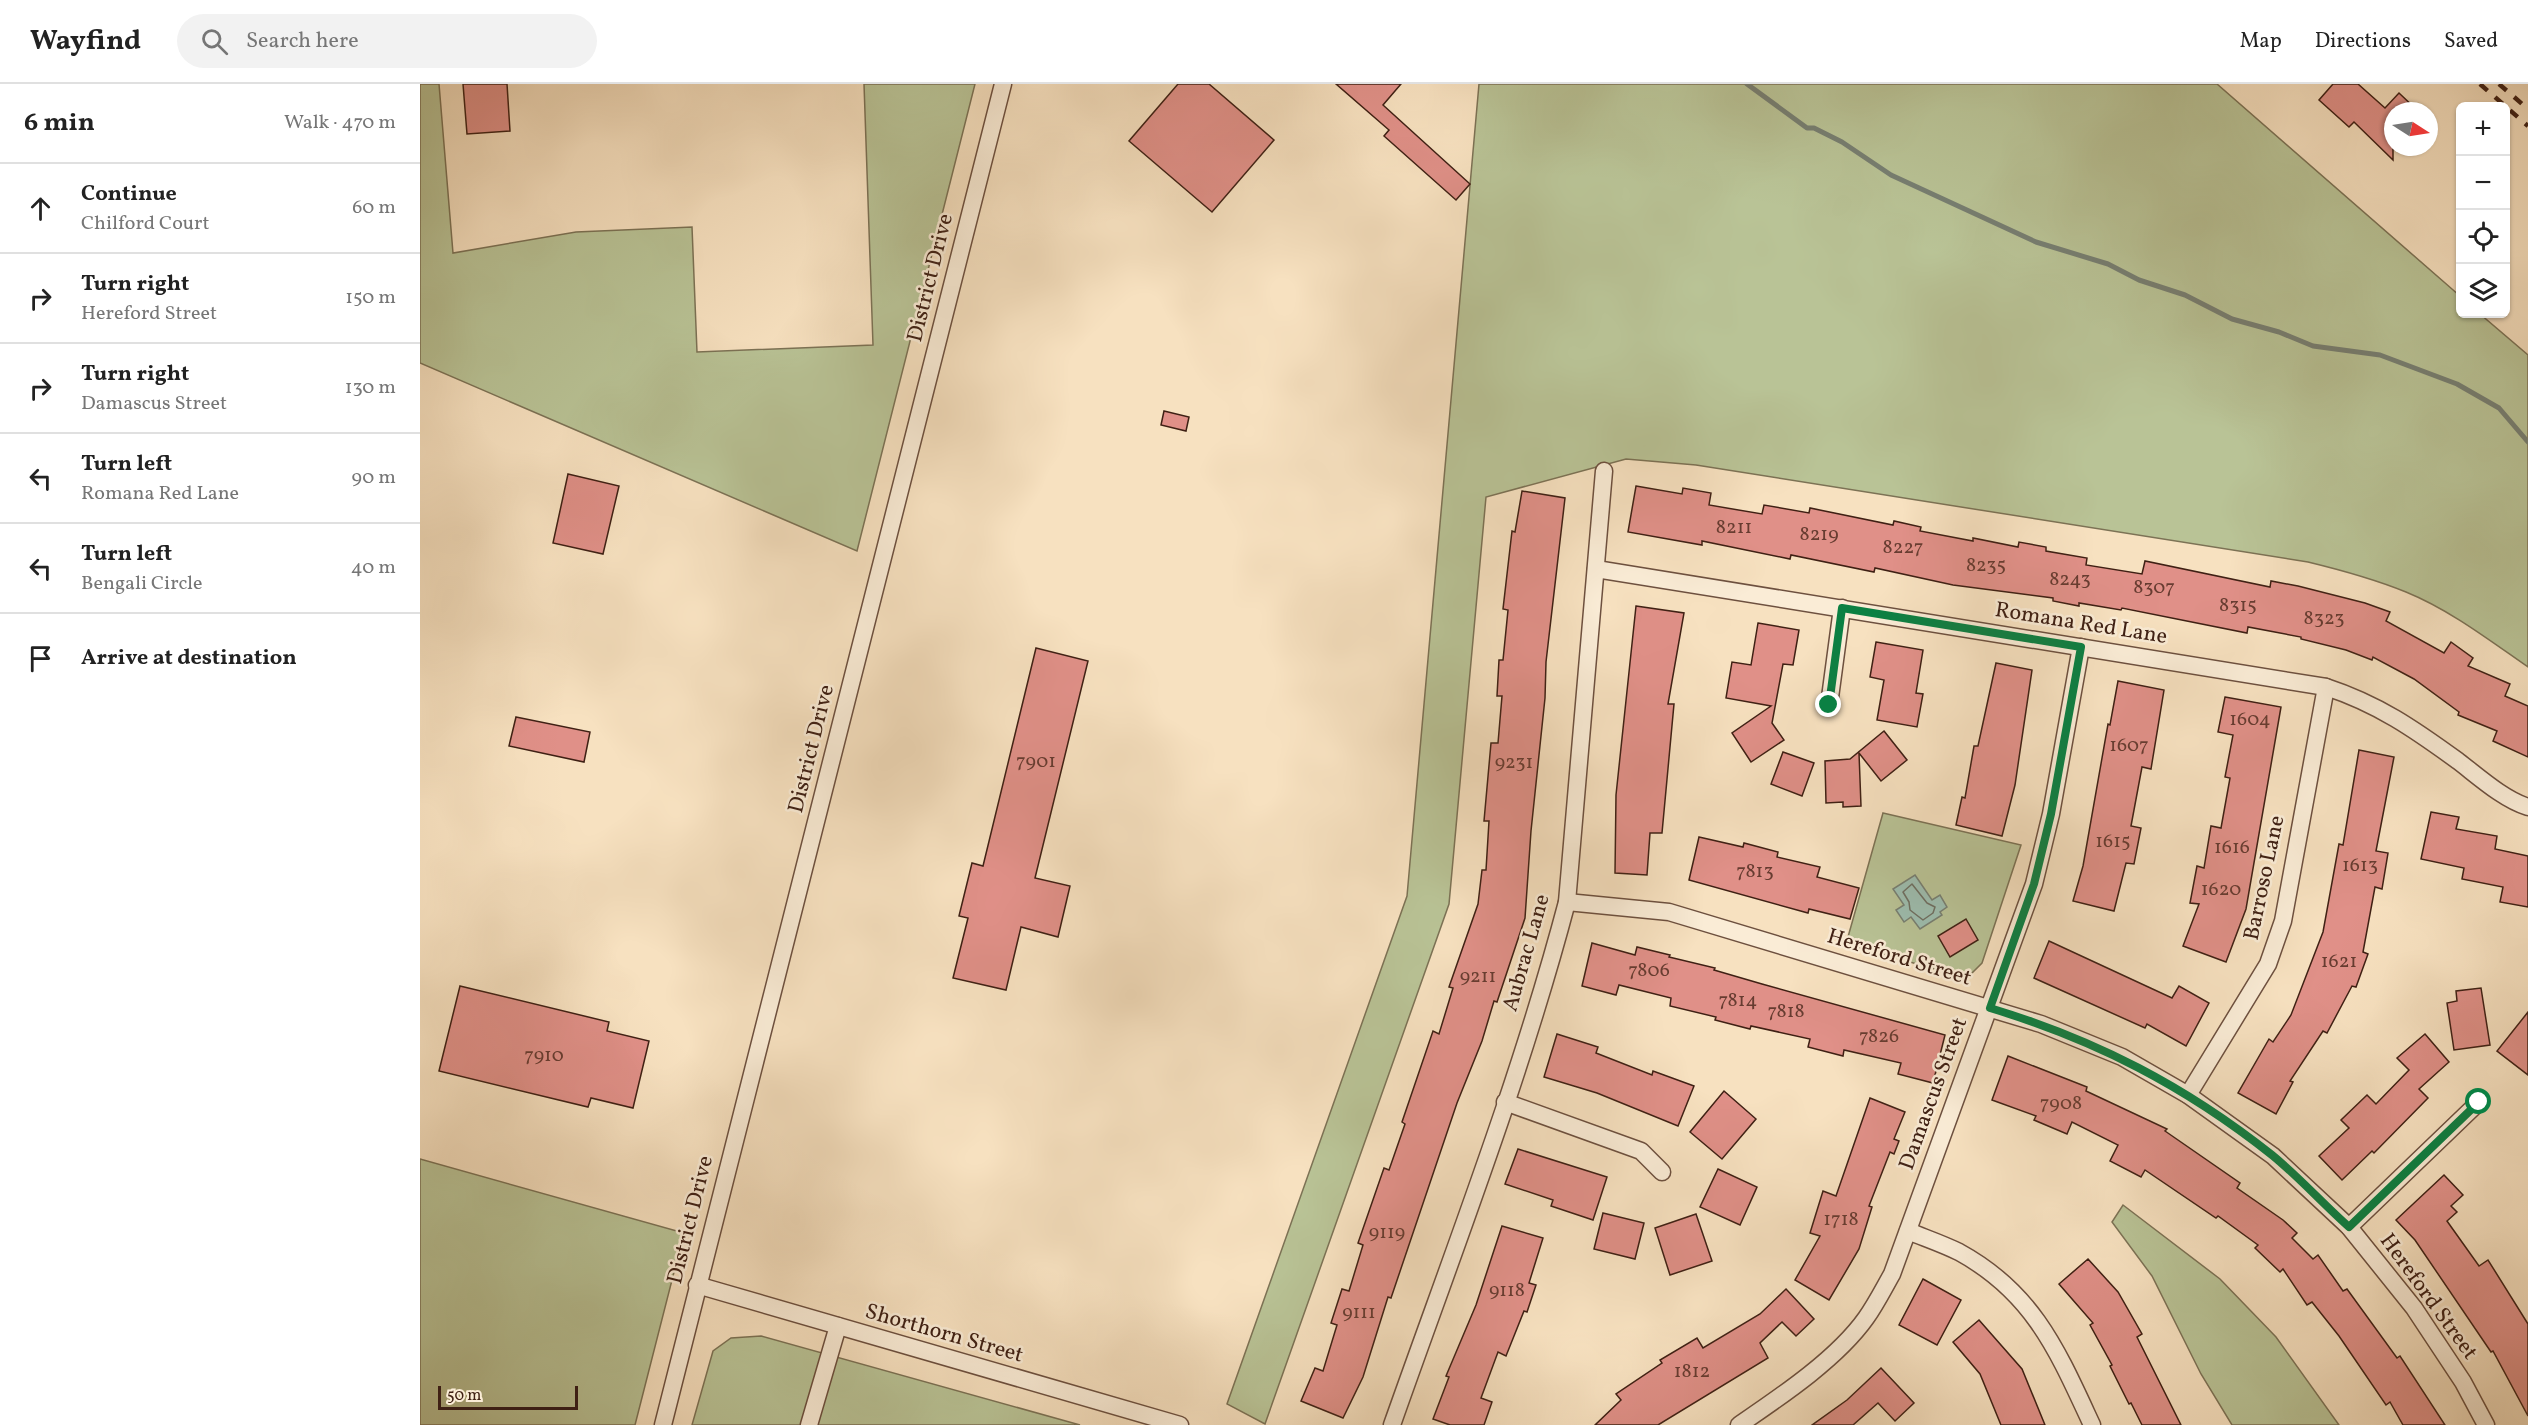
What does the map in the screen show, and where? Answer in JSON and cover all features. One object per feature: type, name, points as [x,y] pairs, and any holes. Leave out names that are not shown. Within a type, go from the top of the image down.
[{"type":"street","name":"District Drive","points":[[663,1425],[1003,84]]},
{"type":"street","name":"Aubrac Lane","points":[[1392,1425],[1505,1102],[1552,957],[1567,902],[1604,471]]},
{"type":"street","name":"Romana Red Lane","points":[[1596,569],[2326,687],[2362,699],[2398,718],[2487,782],[2528,807]]},
{"type":"street","points":[[1829,705],[1842,608]]},
{"type":"street","name":"Damascus Street","points":[[1739,1425],[1793,1388],[1826,1360],[1865,1319],[1892,1274],[1990,1008],[2039,864],[2051,814],[2081,647]]},
{"type":"street","name":"Barroso Lane","points":[[2188,1095],[2268,964],[2283,921],[2326,687]]},
{"type":"street","name":"Hereford Street","points":[[1567,902],[1669,912],[2041,1023],[2122,1057],[2188,1095],[2273,1156],[2349,1227],[2414,1308],[2463,1382],[2486,1425]]},
{"type":"street","points":[[1505,1102],[1641,1151],[1662,1172]]},
{"type":"street","points":[[2349,1227],[2479,1102]]},
{"type":"street","points":[[1908,1231],[1959,1252],[2008,1287],[2038,1318],[2063,1363],[2092,1425]]},
{"type":"street","name":"Shorthorn Street","points":[[697,1285],[1180,1425]]},
{"type":"street","points":[[809,1425],[838,1326]]},
{"type":"green space","points":[[420,84],[439,84],[453,253],[576,232],[692,227],[697,352],[873,345],[864,84],[975,84],[857,551],[420,363]]},
{"type":"green space","points":[[1479,84],[2217,84],[2456,293],[2456,318],[2485,318],[2528,355],[2528,667],[2469,626],[2422,599],[2370,579],[2308,562],[1696,465],[1626,459],[1486,497],[1449,904],[1265,1424],[1227,1404],[1407,896]]},
{"type":"green space","points":[[1883,813],[2021,845],[1982,963],[1970,975],[1956,975],[1846,944]]},
{"type":"green space","points":[[420,1159],[684,1233],[635,1425],[420,1425]]},
{"type":"green space","points":[[2123,1205],[2220,1279],[2276,1337],[2339,1425],[2232,1425],[2201,1374],[2152,1276],[2112,1222]]},
{"type":"green space","points":[[761,1336],[1080,1425],[692,1425],[713,1351],[731,1338]]},
{"type":"water","points":[[1915,875],[1932,900],[1940,895],[1947,907],[1940,912],[1942,915],[1920,929],[1911,917],[1904,922],[1896,910],[1904,905],[1893,889]]},
{"type":"building","points":[[463,84],[507,84],[510,131],[467,134]]},
{"type":"building","points":[[1178,84],[1209,84],[1274,140],[1212,212],[1129,141]]},
{"type":"building","points":[[1336,84],[1401,84],[1383,105],[1470,184],[1456,200],[1384,136],[1389,130]]},
{"type":"building","points":[[2333,84],[2358,84],[2384,107],[2384,151],[2354,122],[2349,127],[2319,100]]},
{"type":"building","points":[[2399,93],[2408,102],[2391,102]]},
{"type":"building","points":[[1164,411],[1189,417],[1186,431],[1161,425]]},
{"type":"building","points":[[568,474],[619,486],[603,554],[553,543]]},
{"type":"building","points":[[1636,486],[1682,494],[1683,488],[1711,493],[1709,505],[1762,514],[1764,505],[1809,513],[1810,508],[1893,525],[1894,521],[1921,527],[1920,531],[1973,541],[1973,538],[2018,547],[2019,542],[2046,547],[2046,551],[2087,558],[2086,565],[2142,574],[2145,561],[2270,587],[2271,581],[2298,586],[2365,603],[2390,612],[2386,621],[2444,653],[2451,642],[2473,658],[2468,666],[2510,684],[2505,696],[2528,706],[2528,757],[2493,741],[2497,731],[2458,715],[2459,712],[2414,679],[2373,657],[2372,660],[2346,650],[2301,639],[2301,637],[2248,627],[2247,633],[2122,608],[2121,610],[2079,603],[2079,606],[2053,601],[2053,598],[1953,585],[1875,568],[1874,572],[1791,555],[1790,559],[1702,541],[1702,545],[1628,532]]},
{"type":"building","points":[[1522,491],[1565,498],[1546,662],[1545,698],[1531,831],[1525,918],[1497,1002],[1494,1001],[1482,1041],[1457,1103],[1391,1298],[1388,1297],[1363,1377],[1343,1418],[1301,1401],[1315,1368],[1323,1371],[1337,1325],[1331,1323],[1342,1289],[1349,1291],[1363,1245],[1358,1243],[1384,1168],[1389,1170],[1405,1124],[1402,1122],[1433,1031],[1439,1034],[1453,988],[1449,987],[1478,904],[1482,870],[1486,870],[1489,821],[1484,821],[1491,743],[1498,743],[1502,696],[1497,696],[1499,660],[1503,660],[1508,610],[1503,609],[1512,531],[1515,532]]},
{"type":"building","points":[[1636,606],[1684,613],[1668,704],[1674,704],[1662,833],[1650,833],[1647,875],[1615,873],[1616,795]]},
{"type":"building","points":[[1758,623],[1799,630],[1793,665],[1783,664],[1772,723],[1784,740],[1751,762],[1732,733],[1771,706],[1726,698],[1732,662],[1751,665]]},
{"type":"building","points":[[1876,642],[1923,650],[1916,693],[1923,694],[1917,727],[1877,720],[1884,680],[1870,677]]},
{"type":"building","points":[[1036,648],[1088,661],[1035,878],[1070,886],[1058,937],[1021,927],[1006,990],[953,978],[968,918],[959,916],[972,863],[983,866]]},
{"type":"building","points":[[1996,663],[2032,670],[2015,785],[2002,836],[1956,825],[1962,797],[1965,798],[1974,746],[1978,746]]},
{"type":"building","points":[[2118,681],[2164,690],[2151,769],[2142,767],[2131,826],[2141,828],[2134,864],[2126,863],[2114,911],[2073,901],[2083,866],[2108,724],[2110,725]]},
{"type":"building","points":[[2225,697],[2281,707],[2246,909],[2226,962],[2183,946],[2199,904],[2190,903],[2197,866],[2204,868],[2211,826],[2221,828],[2230,778],[2225,777],[2233,735],[2218,732]]},
{"type":"building","points":[[516,717],[590,732],[584,762],[509,746]]},
{"type":"building","points":[[1884,731],[1907,760],[1881,781],[1859,753],[1861,806],[1843,807],[1843,802],[1826,803],[1825,761],[1850,759]]},
{"type":"building","points":[[2359,750],[2394,757],[2376,851],[2388,853],[2382,889],[2375,887],[2363,952],[2368,954],[2356,987],[2352,986],[2327,1033],[2323,1031],[2290,1081],[2293,1082],[2276,1114],[2238,1093],[2269,1039],[2273,1042],[2291,1015],[2323,932],[2339,844],[2343,845]]},
{"type":"building","points":[[1783,752],[1814,763],[1802,796],[1771,784]]},
{"type":"building","points":[[2431,812],[2459,817],[2456,829],[2497,836],[2495,849],[2528,856],[2528,907],[2500,902],[2503,887],[2462,879],[2464,868],[2421,859]]},
{"type":"building","points":[[1699,837],[1743,847],[1744,843],[1778,852],[1777,857],[1820,867],[1817,877],[1859,888],[1850,919],[1809,909],[1808,913],[1689,880]]},
{"type":"building","points":[[1966,919],[1978,940],[1950,957],[1938,936]]},
{"type":"building","points":[[2049,941],[2172,998],[2179,986],[2209,1003],[2186,1046],[2147,1024],[2145,1028],[2034,978]]},
{"type":"building","points":[[1592,943],[1635,955],[1637,947],[1670,955],[1669,957],[1715,968],[1714,970],[1945,1035],[1933,1083],[1898,1074],[1901,1063],[1844,1050],[1843,1056],[1808,1047],[1810,1039],[1751,1026],[1750,1029],[1715,1020],[1716,1017],[1670,1006],[1671,998],[1619,985],[1616,995],[1582,986]]},
{"type":"building","points":[[460,986],[609,1022],[607,1031],[649,1041],[633,1108],[591,1098],[588,1107],[439,1071]]},
{"type":"building","points":[[2481,988],[2490,1045],[2454,1050],[2447,1003],[2457,1001],[2456,991]]},
{"type":"building","points":[[2528,1012],[2528,1075],[2497,1051]]},
{"type":"building","points":[[1557,1034],[1598,1047],[1596,1053],[1652,1075],[1653,1071],[1694,1086],[1678,1126],[1597,1093],[1544,1077]]},
{"type":"building","points":[[2425,1034],[2449,1062],[2419,1089],[2428,1098],[2374,1153],[2372,1151],[2342,1180],[2319,1156],[2349,1128],[2341,1120],[2367,1095],[2376,1104],[2409,1070],[2397,1058]]},
{"type":"building","points":[[2008,1056],[2087,1087],[2086,1091],[2167,1129],[2165,1131],[2240,1183],[2237,1188],[2283,1220],[2297,1233],[2292,1238],[2313,1259],[2318,1255],[2343,1291],[2347,1289],[2397,1358],[2400,1356],[2445,1425],[2403,1425],[2390,1402],[2386,1405],[2339,1336],[2312,1302],[2307,1305],[2283,1269],[2280,1272],[2255,1248],[2258,1245],[2218,1216],[2216,1218],[2145,1170],[2141,1177],[2110,1161],[2118,1145],[2072,1122],[2067,1134],[2034,1120],[2036,1116],[1992,1100]]},
{"type":"building","points":[[1724,1091],[1756,1119],[1722,1159],[1690,1132]]},
{"type":"building","points":[[1870,1098],[1905,1112],[1894,1139],[1899,1141],[1894,1154],[1890,1152],[1869,1206],[1872,1207],[1859,1249],[1829,1300],[1795,1280],[1820,1236],[1810,1233],[1823,1191],[1836,1196]]},
{"type":"building","points":[[1518,1149],[1607,1177],[1593,1220],[1551,1206],[1553,1200],[1505,1184]]},
{"type":"building","points":[[1718,1169],[1757,1187],[1740,1225],[1700,1207]]},
{"type":"building","points":[[2444,1175],[2463,1195],[2451,1206],[2457,1212],[2447,1221],[2479,1266],[2488,1260],[2528,1324],[2528,1416],[2493,1351],[2491,1352],[2415,1240],[2396,1220]]},
{"type":"building","points":[[1603,1213],[1644,1223],[1635,1259],[1594,1249]]},
{"type":"building","points":[[1696,1214],[1712,1261],[1670,1275],[1655,1228]]},
{"type":"building","points":[[1502,1226],[1543,1238],[1529,1283],[1536,1285],[1527,1312],[1524,1311],[1506,1356],[1498,1352],[1481,1398],[1492,1402],[1484,1425],[1450,1425],[1433,1419],[1449,1377],[1446,1376],[1476,1305]]},
{"type":"building","points":[[2088,1259],[2118,1292],[2142,1334],[2137,1337],[2181,1425],[2142,1425],[2131,1403],[2129,1404],[2110,1366],[2112,1365],[2090,1325],[2093,1323],[2059,1284]]},
{"type":"building","points":[[1923,1279],[1961,1300],[1937,1345],[1899,1325]]},
{"type":"building","points":[[1786,1289],[1814,1319],[1796,1336],[1782,1322],[1760,1343],[1768,1358],[1658,1425],[1595,1425],[1621,1400],[1616,1394],[1662,1363],[1660,1360],[1697,1338],[1703,1348],[1760,1314]]},
{"type":"building","points":[[1979,1320],[2022,1369],[2045,1425],[2001,1425],[1980,1374],[1953,1342]]},
{"type":"building","points":[[1881,1368],[1914,1403],[1895,1421],[1878,1403],[1853,1425],[1812,1425],[1847,1400]]},
{"type":"waterway","points":[[1747,84],[1807,128],[1814,128],[1842,142],[1891,175],[2036,242],[2108,264],[2139,280],[2185,295],[2232,319],[2279,332],[2313,346],[2380,355],[2457,384],[2499,408],[2528,442]]},
{"type":"railway","points":[[2480,84],[2528,126]]},
{"type":"railway","points":[[2499,84],[2528,109]]},
{"type":"route","points":[[1829,705],[1842,608],[2081,647],[2051,814],[2034,884],[1990,1008],[2041,1023],[2122,1057],[2188,1095],[2273,1156],[2349,1227],[2479,1102]]}]
